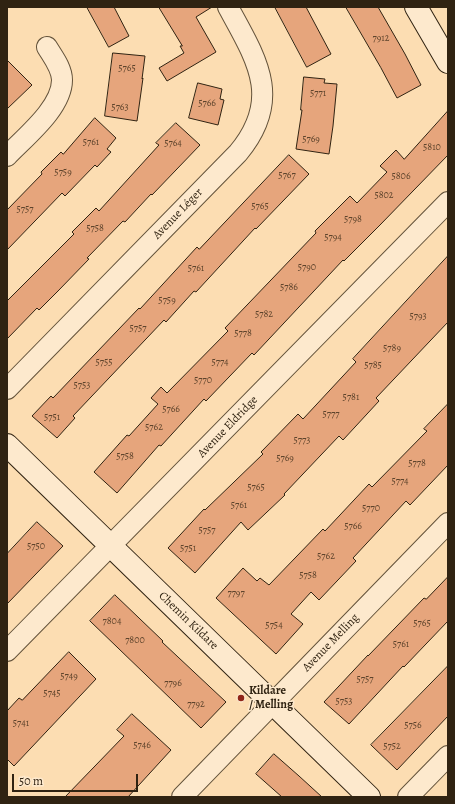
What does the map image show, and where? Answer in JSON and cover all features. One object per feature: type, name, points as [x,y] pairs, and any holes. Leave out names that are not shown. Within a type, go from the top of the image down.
[{"type":"street","name":"Avenue Léger","points":[[7,389],[238,153],[249,138],[258,120],[263,93],[262,84],[255,57],[228,7]]},
{"type":"street","points":[[416,7],[448,62]]},
{"type":"street","points":[[7,156],[42,120],[58,98],[62,80],[60,67],[47,47]]},
{"type":"street","name":"Avenue Eldridge","points":[[7,651],[448,202]]},
{"type":"street","name":"Chemin Kildare","points":[[7,445],[369,797]]},
{"type":"street","name":"Avenue Melling","points":[[182,797],[448,523]]},
{"type":"street","points":[[408,797],[448,756]]},
{"type":"building","points":[[87,7],[114,7],[129,36],[109,47]]},
{"type":"building","points":[[159,7],[212,7],[196,17],[216,52],[167,81],[159,68],[184,53],[180,46],[182,46]]},
{"type":"building","points":[[275,7],[306,7],[331,54],[307,67]]},
{"type":"building","points":[[346,7],[378,7],[421,85],[397,98]]},
{"type":"building","points":[[113,53],[145,56],[137,121],[105,116]]},
{"type":"building","points":[[7,60],[32,85],[7,109]]},
{"type":"building","points":[[304,77],[325,79],[324,83],[337,84],[329,154],[296,149],[302,110]]},
{"type":"building","points":[[198,83],[222,89],[220,99],[224,100],[218,125],[189,118]]},
{"type":"building","points":[[448,111],[448,155],[344,261],[343,260],[254,355],[252,353],[206,401],[204,399],[161,446],[159,445],[117,493],[94,472],[127,435],[129,436],[158,404],[151,398],[161,387],[167,393],[228,331],[225,328],[316,233],[315,231],[350,196],[357,203],[387,172],[380,166],[396,150],[404,159]]},
{"type":"building","points":[[95,118],[116,138],[107,149],[111,152],[97,167],[95,165],[65,196],[62,193],[7,250],[7,210],[61,152],[63,154]]},
{"type":"building","points":[[176,123],[200,145],[125,222],[123,221],[87,258],[89,259],[58,291],[39,310],[37,308],[7,339],[7,301],[74,234],[72,232],[96,208],[99,211],[159,145],[156,143]]},
{"type":"building","points":[[289,155],[309,174],[256,229],[255,228],[196,292],[194,291],[166,322],[164,320],[73,416],[75,418],[57,438],[32,416],[51,396],[53,398],[139,308],[140,309],[197,247],[199,249]]},
{"type":"building","points":[[448,256],[448,322],[376,398],[379,401],[343,440],[339,436],[284,494],[285,495],[248,530],[241,522],[195,573],[168,548],[204,509],[205,510],[263,454],[261,452],[298,414],[303,419],[356,362],[353,359]]},
{"type":"building","points":[[448,404],[448,465],[410,505],[406,501],[353,558],[356,561],[319,600],[311,592],[291,614],[303,624],[276,654],[216,598],[243,568],[257,581],[260,578],[269,585],[323,529],[325,531],[369,484],[372,487],[427,431],[424,429]]},
{"type":"building","points":[[37,522],[63,546],[7,604],[7,554]]},
{"type":"building","points":[[448,577],[448,621],[404,667],[403,666],[349,724],[324,702],[424,598],[426,599]]},
{"type":"building","points":[[115,595],[163,641],[162,642],[226,702],[201,728],[90,621]]},
{"type":"building","points":[[69,652],[96,679],[14,766],[7,759],[7,711],[19,698],[22,700]]},
{"type":"building","points":[[448,666],[448,716],[397,770],[371,745]]},
{"type":"building","points":[[132,714],[171,750],[128,797],[65,797],[124,736],[117,730]]},
{"type":"building","points":[[274,754],[322,797],[282,797],[256,774]]},
{"type":"place","name":"Kildare / Melling","points":[[241,698]]}]
